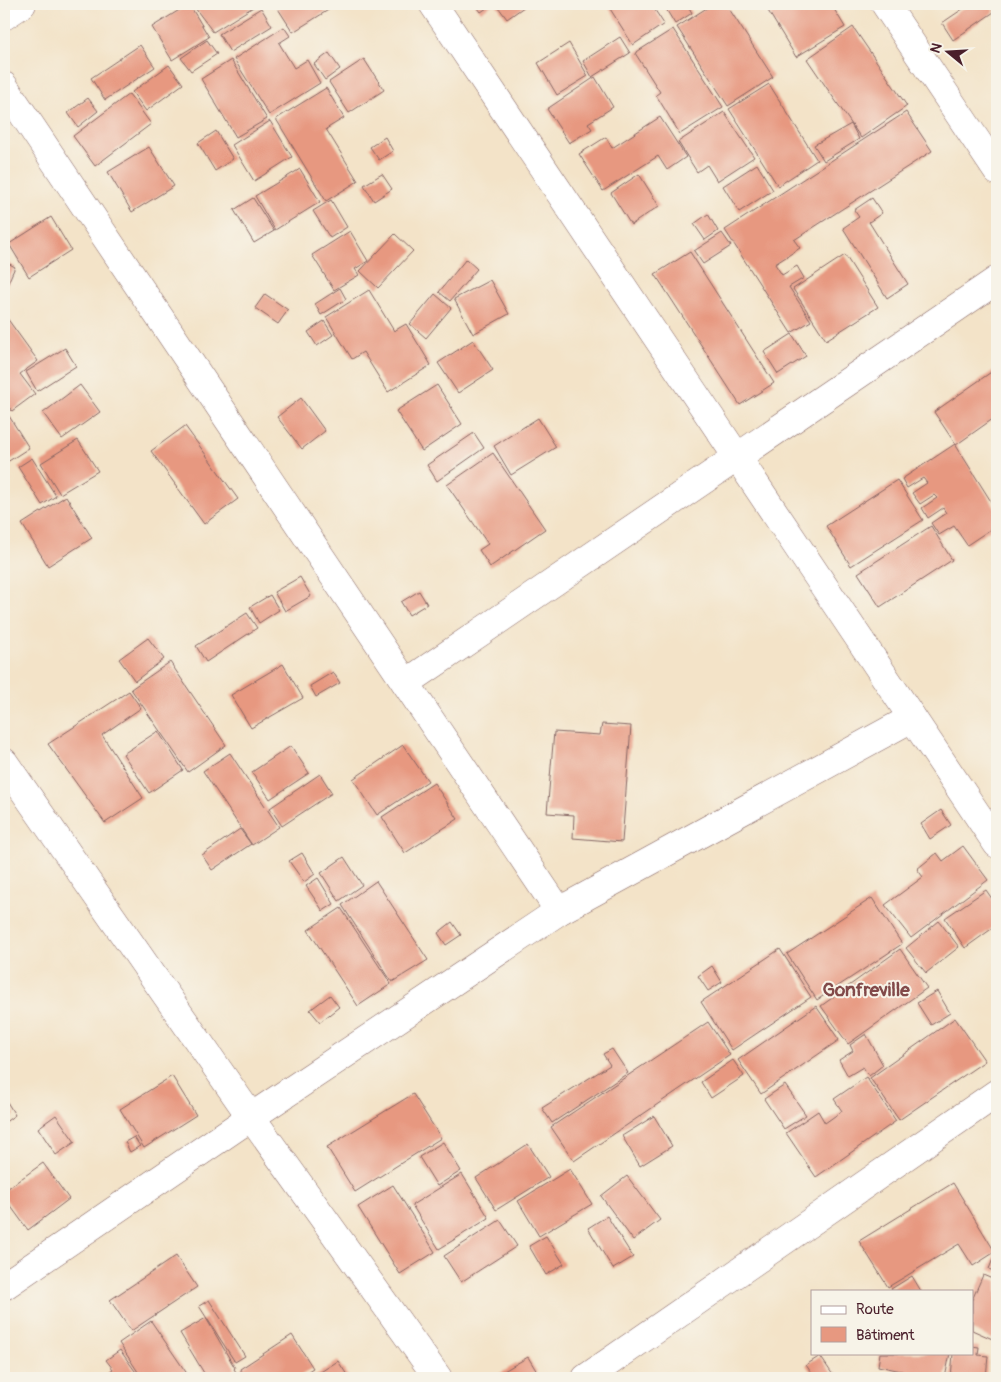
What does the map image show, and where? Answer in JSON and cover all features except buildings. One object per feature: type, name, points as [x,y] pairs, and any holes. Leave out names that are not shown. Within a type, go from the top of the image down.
[{"type":"street","points":[[4,16],[22,4]]},
{"type":"street","points":[[433,4],[997,844]]},
{"type":"street","points":[[885,4],[997,170]]},
{"type":"street","points":[[4,86],[559,911]]},
{"type":"street","points":[[406,683],[997,280]]},
{"type":"street","points":[[4,1286],[250,1117],[559,911],[912,718]]},
{"type":"street","points":[[4,762],[250,1117],[438,1378]]},
{"type":"street","points":[[586,1378],[997,1093]]},
{"type":"district","name":"Gonfreville","points":[[866,990]]}]
